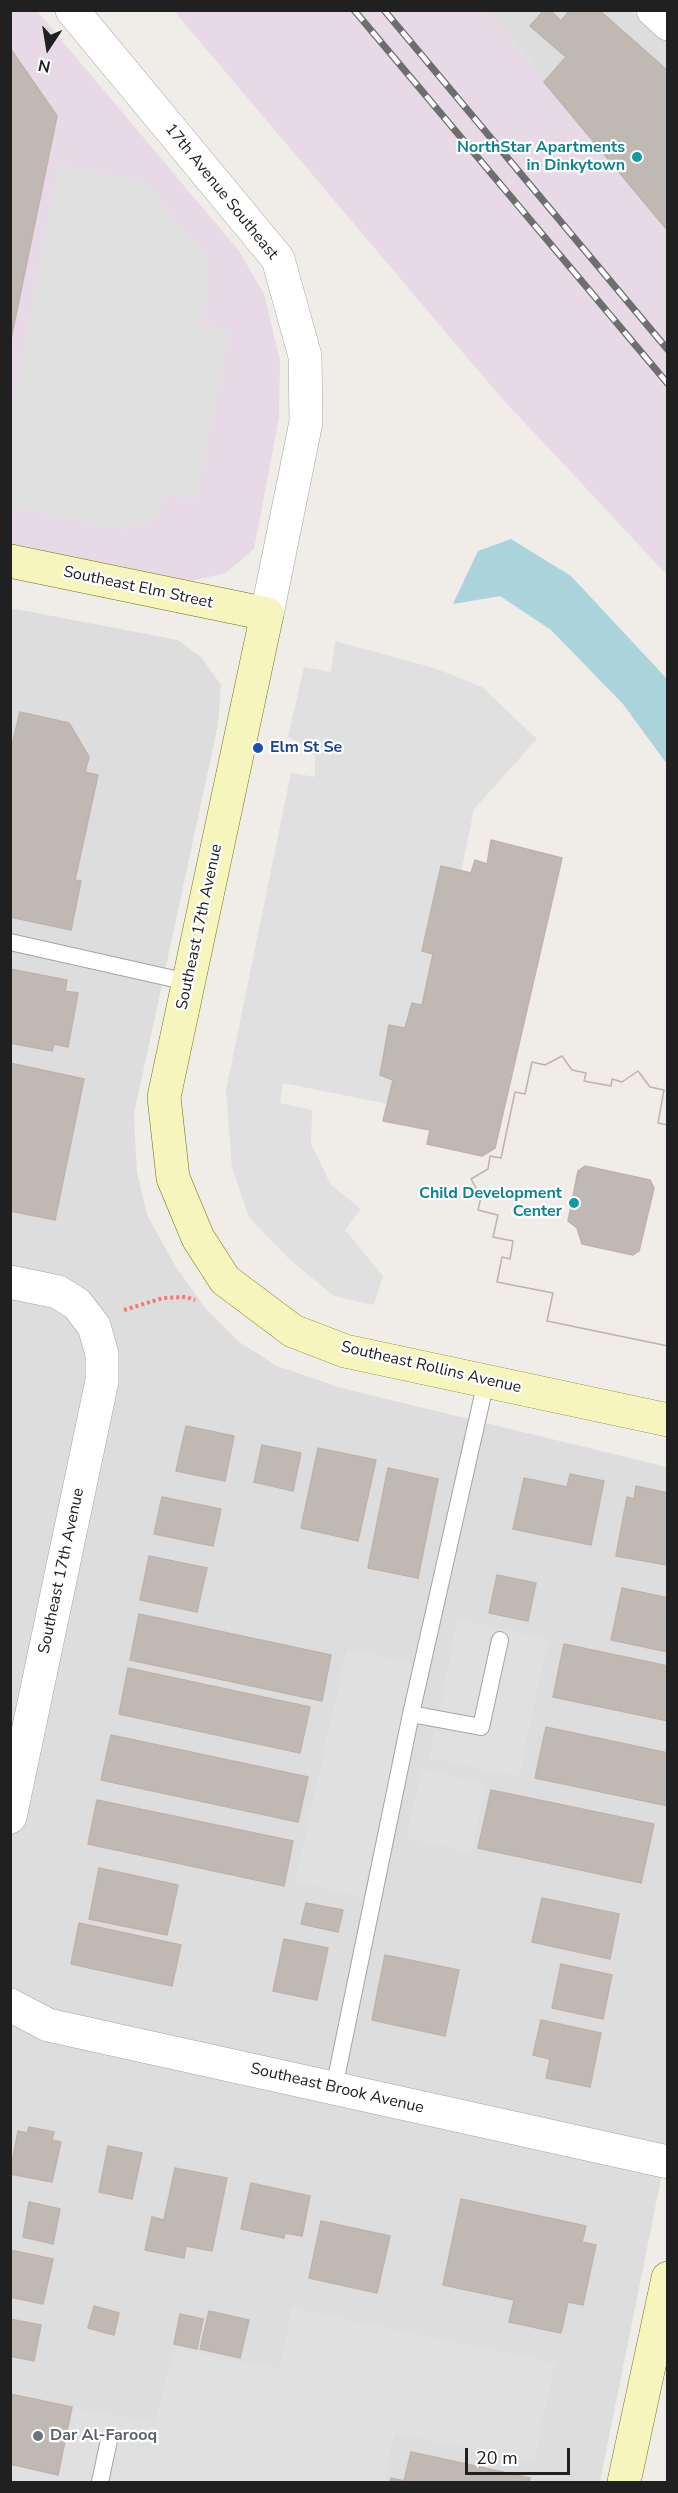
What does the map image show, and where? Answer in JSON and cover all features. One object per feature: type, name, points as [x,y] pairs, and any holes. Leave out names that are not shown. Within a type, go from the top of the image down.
[{"type":"street","name":"17th Avenue Southeast","points":[[72,10],[278,259],[305,356],[306,422],[267,614]]},
{"type":"street","points":[[653,10],[668,24]]},
{"type":"street","name":"Southeast Elm Street","points":[[10,561],[267,614]]},
{"type":"street","name":"Southeast 17th Avenue","points":[[198,1238],[173,1178],[164,1097],[267,614]]},
{"type":"street","name":"Southeast Rollins Avenue","points":[[198,1238],[225,1280],[293,1331],[345,1351],[668,1420]]},
{"type":"street","name":"Southeast 17th Avenue","points":[[10,1282],[58,1292],[77,1304],[94,1326],[102,1354],[102,1381],[10,1817]]},
{"type":"street","name":"Southeast Brook Avenue","points":[[10,2005],[48,2025],[668,2162]]},
{"type":"street","points":[[624,2482],[668,2278]]},
{"type":"lane","points":[[10,942],[188,982]]},
{"type":"lane","points":[[334,2088],[411,1713],[486,1381]]},
{"type":"lane","points":[[411,1713],[481,1727],[500,1640]]},
{"type":"lane","points":[[100,2482],[109,2440]]},
{"type":"shaded area","points":[[10,11],[37,11],[239,251],[264,294],[280,361],[279,418],[254,549],[226,573],[191,581],[11,546]]},
{"type":"shaded area","points":[[174,11],[488,11],[667,226],[667,575],[497,393]]},
{"type":"shaded area","name":"NorthStar Apartments in Dinkytown","points":[[488,11],[633,11],[667,42],[667,226]]},
{"type":"shaded area","points":[[58,165],[145,182],[200,250],[207,263],[209,281],[200,324],[230,330],[196,500],[166,495],[160,509],[151,519],[124,530],[11,507],[11,415]]},
{"type":"shaded area","points":[[10,608],[178,640],[201,657],[221,685],[218,725],[134,1114],[137,1172],[147,1215],[174,1264],[205,1308],[239,1342],[277,1366],[341,1388],[667,1467],[667,2149],[600,2482],[11,2482]]},
{"type":"shaded area","points":[[335,641],[434,668],[482,687],[537,739],[474,809],[413,1109],[283,1083],[280,1103],[312,1110],[311,1144],[331,1185],[361,1209],[345,1230],[383,1276],[374,1305],[334,1296],[289,1259],[249,1217],[232,1167],[226,1090],[291,773],[315,777],[315,756],[299,742],[288,737],[304,667],[331,672]]},
{"type":"shaded area","points":[[458,1619],[548,1639],[519,1777],[429,1758]]},
{"type":"shaded area","points":[[347,1649],[415,1664],[363,1897],[295,1882]]},
{"type":"shaded area","points":[[422,1769],[486,1784],[471,1853],[406,1838]]},
{"type":"shaded area","points":[[292,2308],[555,2363],[534,2462],[395,2433],[384,2482],[11,2482],[11,2464],[58,2474],[72,2407],[155,2423],[175,2348],[279,2369]]},
{"type":"water","points":[[511,539],[571,576],[667,679],[667,764],[623,704],[551,630],[500,596],[453,604],[478,551]]},
{"type":"building","name":"NorthStar Apartments in Dinkytown","points":[[544,10],[550,10],[561,21],[570,10],[599,10],[668,71],[668,231],[544,82],[566,57],[530,26]]},
{"type":"building","points":[[10,48],[57,116],[10,344]]},
{"type":"building","points":[[20,712],[69,723],[89,757],[85,772],[98,775],[75,880],[81,881],[71,930],[10,917],[10,753]]},
{"type":"building","points":[[491,840],[562,858],[495,1148],[482,1156],[427,1144],[430,1130],[383,1121],[393,1080],[380,1075],[389,1025],[405,1028],[412,1003],[422,1005],[433,954],[422,951],[441,866],[471,873],[475,860],[487,864]]},
{"type":"building","points":[[10,969],[67,980],[65,991],[78,993],[68,1047],[54,1044],[52,1051],[10,1043]]},
{"type":"building","name":"Child Development Center","points":[[562,1056],[572,1070],[586,1073],[584,1081],[611,1086],[612,1079],[622,1082],[638,1071],[650,1087],[664,1090],[658,1123],[668,1125],[668,1346],[547,1321],[553,1293],[497,1282],[502,1257],[510,1259],[513,1241],[493,1237],[498,1215],[478,1210],[481,1197],[471,1179],[488,1169],[490,1156],[501,1158],[515,1092],[525,1094],[532,1062],[545,1065]],"holes":[[[585,1166],[650,1180],[654,1188],[639,1251],[633,1255],[582,1244],[577,1228],[568,1221],[578,1171]]]},
{"type":"building","name":"Child Development Center","points":[[562,1056],[572,1070],[586,1073],[584,1081],[611,1086],[612,1079],[622,1082],[638,1071],[650,1087],[664,1090],[658,1123],[668,1125],[668,1346],[547,1321],[553,1293],[497,1282],[502,1257],[510,1259],[513,1241],[493,1237],[498,1215],[478,1210],[481,1197],[471,1179],[488,1169],[490,1156],[501,1158],[515,1092],[525,1094],[532,1062],[545,1065]]},
{"type":"building","points":[[10,1063],[84,1079],[55,1220],[10,1211]]},
{"type":"building","points":[[186,1426],[234,1436],[225,1481],[176,1471]]},
{"type":"building","points":[[262,1445],[301,1453],[293,1491],[254,1482]]},
{"type":"building","points":[[318,1448],[376,1460],[358,1541],[301,1528]]},
{"type":"building","points":[[388,1468],[438,1479],[418,1578],[368,1568]]},
{"type":"building","points":[[570,1474],[604,1481],[591,1545],[513,1529],[524,1478],[567,1487]]},
{"type":"building","points":[[636,1486],[668,1493],[667,1565],[616,1556],[627,1497],[634,1499]]},
{"type":"building","points":[[162,1497],[221,1509],[213,1546],[154,1534]]},
{"type":"building","points":[[149,1556],[207,1568],[197,1612],[140,1600]]},
{"type":"building","points":[[497,1575],[536,1583],[528,1621],[489,1613]]},
{"type":"building","points":[[622,1588],[668,1598],[668,1652],[611,1640]]},
{"type":"building","points":[[139,1614],[331,1655],[322,1701],[130,1660]]},
{"type":"building","points":[[564,1644],[668,1666],[668,1721],[553,1697]]},
{"type":"building","points":[[128,1668],[310,1707],[300,1753],[119,1714]]},
{"type":"building","points":[[546,1727],[668,1753],[668,1806],[535,1778]]},
{"type":"building","points":[[111,1735],[308,1777],[298,1822],[101,1780]]},
{"type":"building","points":[[491,1790],[654,1824],[641,1883],[478,1848]]},
{"type":"building","points":[[97,1800],[293,1841],[284,1886],[88,1844]]},
{"type":"building","points":[[99,1868],[178,1885],[167,1935],[89,1919]]},
{"type":"building","points":[[542,1898],[619,1914],[610,1959],[532,1942]]},
{"type":"building","points":[[306,1903],[343,1910],[338,1932],[301,1924]]},
{"type":"building","points":[[79,1923],[181,1945],[172,1986],[71,1964]]},
{"type":"building","points":[[284,1939],[328,1948],[317,2000],[273,1991]]},
{"type":"building","points":[[385,1955],[459,1970],[445,2036],[372,2020]]},
{"type":"building","points":[[561,1964],[612,1975],[603,2019],[552,2008]]},
{"type":"building","points":[[541,2020],[601,2033],[590,2087],[546,2078],[550,2059],[533,2055]]},
{"type":"building","points":[[29,2127],[54,2132],[52,2140],[61,2142],[52,2182],[10,2174],[18,2131],[27,2133]]},
{"type":"building","points":[[108,2146],[142,2153],[132,2199],[99,2192]]},
{"type":"building","points":[[175,2168],[227,2178],[212,2251],[186,2246],[184,2258],[145,2250],[152,2217],[164,2220]]},
{"type":"building","points":[[251,2183],[310,2196],[302,2236],[285,2233],[284,2238],[241,2229]]},
{"type":"building","points":[[461,2199],[586,2226],[582,2242],[596,2245],[583,2305],[568,2302],[561,2333],[509,2322],[514,2300],[443,2285]]},
{"type":"building","points":[[29,2202],[60,2209],[53,2244],[23,2237]]},
{"type":"building","points":[[321,2221],[390,2236],[377,2293],[309,2278]]},
{"type":"building","points":[[10,2250],[53,2259],[43,2304],[10,2297]]},
{"type":"building","points":[[94,2306],[119,2313],[114,2335],[88,2328]]},
{"type":"building","points":[[209,2311],[249,2320],[240,2358],[200,2349]]},
{"type":"building","points":[[180,2314],[203,2319],[197,2349],[174,2344]]},
{"type":"building","points":[[10,2319],[41,2325],[34,2361],[10,2356]]},
{"type":"building","name":"Dar Al-Farooq","points":[[10,2394],[72,2407],[58,2475],[10,2464]]},
{"type":"building","points":[[411,2452],[530,2478],[529,2482],[390,2482],[391,2478],[404,2481]]},
{"type":"railway","points":[[354,10],[668,384]]},
{"type":"railway","points":[[384,10],[668,350]]},
{"type":"place","name":"NorthStar Apartments in Dinkytown","points":[[637,157]]},
{"type":"place","name":"Elm St Se","points":[[258,748]]},
{"type":"place","name":"Child Development Center","points":[[574,1203]]},
{"type":"place","name":"Dar Al-Farooq","points":[[38,2436]]}]
